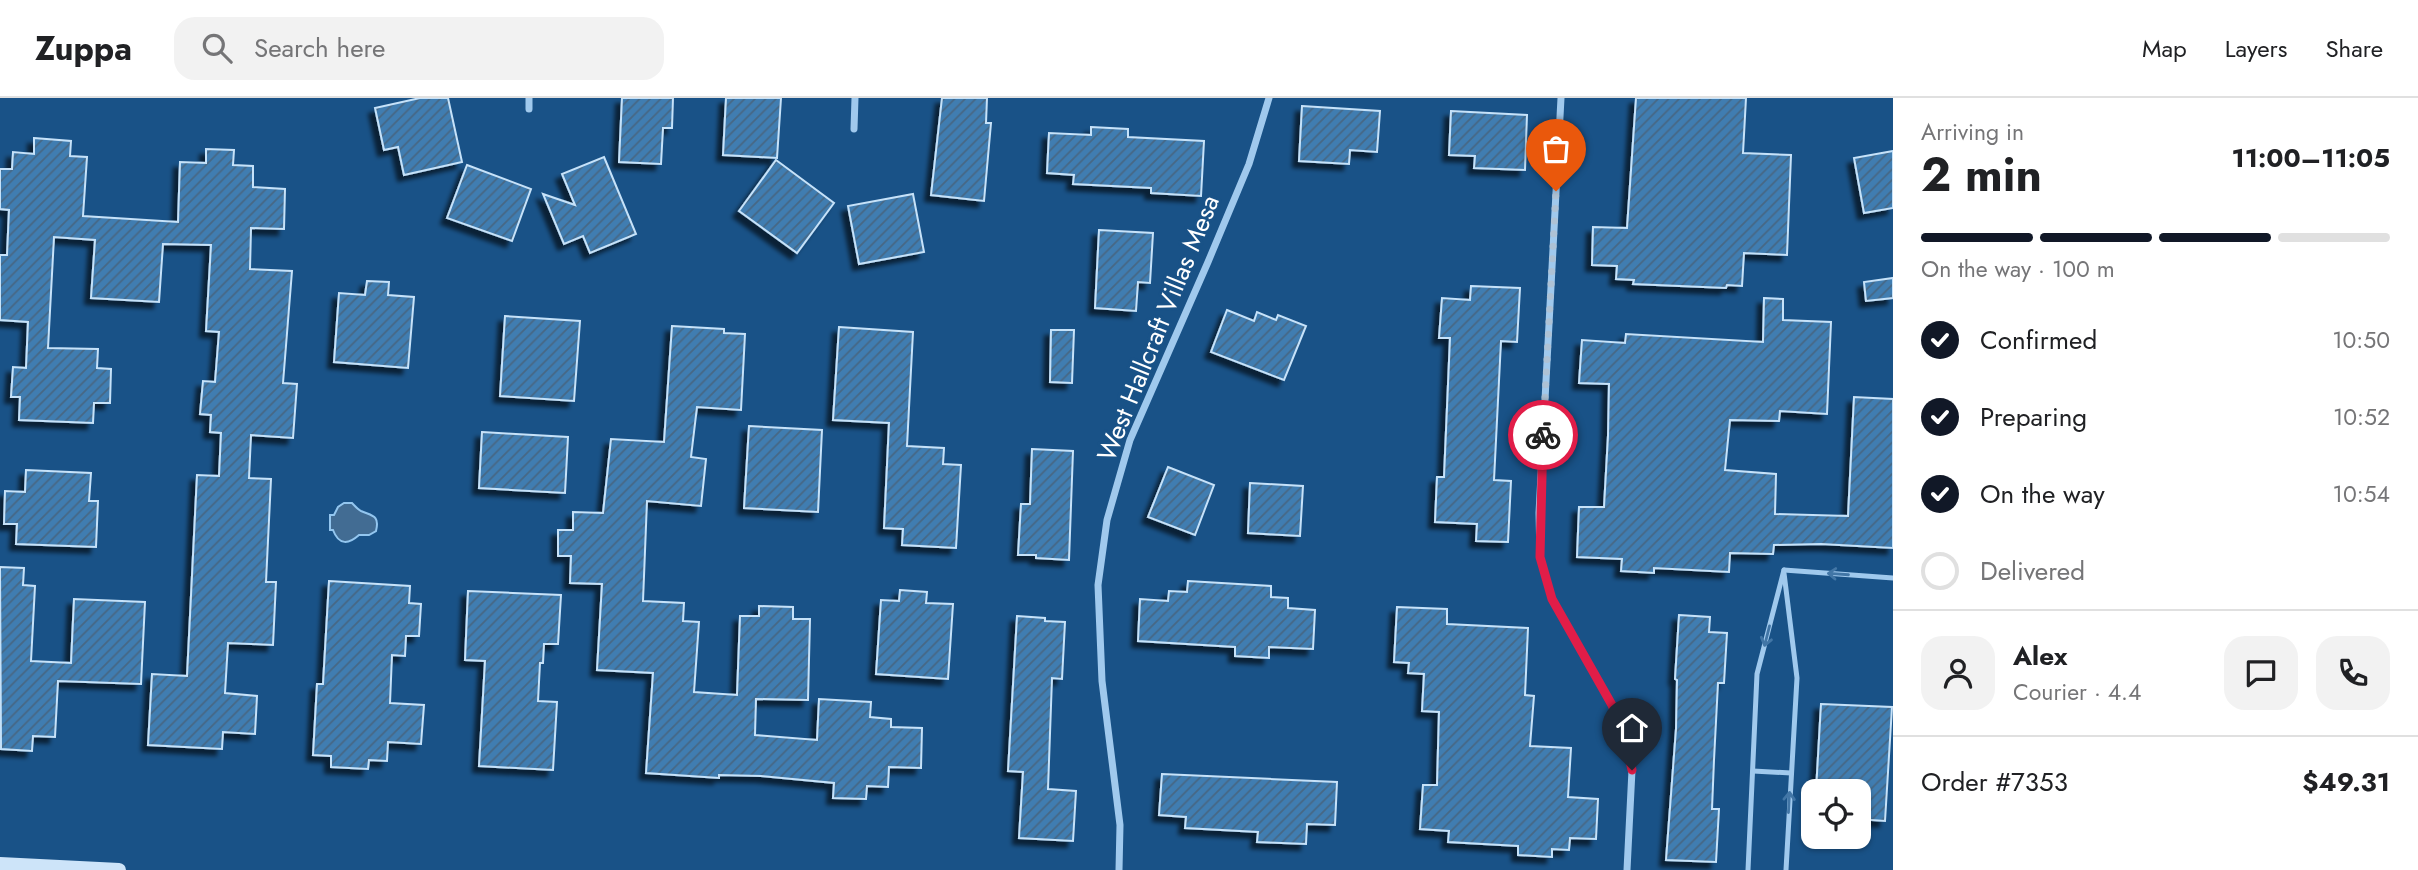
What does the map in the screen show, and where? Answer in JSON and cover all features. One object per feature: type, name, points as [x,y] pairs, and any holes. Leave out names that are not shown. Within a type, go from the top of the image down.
[{"type":"main road","points":[[0,864],[119,870]]},
{"type":"street","points":[[529,98],[529,109]]},
{"type":"street","points":[[854,129],[856,98]]},
{"type":"street","name":"West Hallcraft Villas Mesa","points":[[1119,870],[1120,825],[1102,681],[1098,584],[1107,520],[1130,440],[1249,164],[1269,98]]},
{"type":"street","points":[[1561,98],[1540,557],[1552,599],[1612,705],[1625,739],[1632,770],[1626,870]]},
{"type":"lane","points":[[1784,570],[1893,578]]},
{"type":"lane","points":[[1748,870],[1757,674],[1784,570]]},
{"type":"lane","points":[[1784,570],[1797,678],[1786,870]]},
{"type":"lane","points":[[1753,771],[1791,773]]},
{"type":"water","points":[[344,503],[352,503],[374,517],[377,522],[376,531],[369,535],[359,535],[348,542],[338,539],[333,530],[330,530],[330,515],[334,515]]},
{"type":"building","points":[[420,98],[448,98],[462,162],[404,175],[398,147],[384,150],[375,108]]},
{"type":"building","points":[[622,98],[673,98],[672,128],[663,128],[661,164],[619,162]]},
{"type":"building","points":[[726,98],[781,98],[777,158],[723,155]]},
{"type":"building","points":[[942,98],[987,98],[986,123],[991,123],[984,201],[931,195]]},
{"type":"building","points":[[1636,98],[1746,98],[1743,153],[1791,155],[1787,255],[1744,253],[1742,286],[1727,285],[1726,288],[1633,284],[1634,280],[1616,279],[1617,266],[1592,265],[1593,227],[1627,228]]},
{"type":"building","points":[[1302,106],[1380,111],[1377,152],[1350,150],[1349,164],[1299,161]]},
{"type":"building","points":[[1451,111],[1527,115],[1525,170],[1474,168],[1475,156],[1449,155]]},
{"type":"building","points":[[1091,127],[1128,129],[1128,137],[1204,141],[1201,196],[1151,193],[1151,188],[1073,184],[1074,175],[1047,173],[1049,133],[1091,135]]},
{"type":"building","points":[[34,138],[71,141],[70,156],[87,157],[83,216],[178,222],[180,162],[206,163],[206,149],[234,150],[233,165],[253,166],[253,187],[285,189],[284,229],[251,228],[250,269],[292,271],[283,383],[297,384],[293,438],[251,435],[249,478],[271,479],[266,582],[276,582],[273,645],[228,643],[225,693],[257,696],[255,734],[223,732],[222,749],[148,745],[152,674],[187,676],[197,475],[219,476],[221,433],[210,432],[211,415],[200,414],[203,381],[215,382],[219,332],[206,331],[211,245],[163,244],[159,302],[91,298],[95,240],[54,237],[48,348],[98,349],[97,368],[111,369],[110,403],[94,403],[93,423],[19,420],[20,397],[11,397],[13,367],[26,368],[28,322],[0,320],[0,255],[7,255],[9,210],[0,209],[0,169],[12,169],[13,152],[34,154]]},
{"type":"building","points":[[1893,151],[1893,208],[1864,213],[1854,158]]},
{"type":"building","points":[[604,157],[636,234],[590,253],[583,236],[564,244],[543,194],[575,205],[562,174]]},
{"type":"building","points":[[776,160],[834,203],[797,253],[739,211]]},
{"type":"building","points":[[467,165],[531,189],[512,241],[447,218]]},
{"type":"building","points":[[913,194],[924,252],[859,264],[848,206]]},
{"type":"building","points":[[1099,230],[1153,233],[1150,283],[1138,282],[1136,311],[1095,308]]},
{"type":"building","points":[[1893,278],[1893,298],[1866,301],[1864,282]]},
{"type":"building","points":[[367,281],[389,282],[388,295],[414,297],[408,368],[334,362],[339,293],[365,295]]},
{"type":"building","points":[[1471,286],[1520,288],[1517,342],[1501,341],[1494,480],[1511,481],[1508,542],[1476,541],[1477,524],[1435,522],[1437,477],[1444,477],[1450,338],[1439,338],[1442,298],[1470,300]]},
{"type":"building","points":[[1764,298],[1783,299],[1783,320],[1831,322],[1827,414],[1780,411],[1779,421],[1730,420],[1725,470],[1776,474],[1775,514],[1848,516],[1854,397],[1893,399],[1893,548],[1821,544],[1774,545],[1773,554],[1730,553],[1729,572],[1654,568],[1654,573],[1621,571],[1622,559],[1577,557],[1579,507],[1604,507],[1608,436],[1609,384],[1579,383],[1582,340],[1625,343],[1626,334],[1763,342]]},
{"type":"building","points":[[1227,310],[1254,321],[1257,312],[1276,320],[1278,315],[1306,326],[1284,380],[1211,352]]},
{"type":"building","points":[[505,316],[580,321],[574,401],[500,396]]},
{"type":"building","points":[[672,326],[724,329],[724,333],[745,334],[741,410],[697,407],[691,457],[706,459],[701,506],[647,501],[643,601],[684,603],[683,621],[699,622],[694,692],[737,695],[740,616],[759,616],[759,606],[793,607],[793,619],[810,619],[808,700],[756,699],[755,735],[817,740],[819,699],[871,702],[870,717],[891,719],[891,727],[922,728],[921,768],[889,767],[888,787],[867,786],[866,799],[833,798],[834,783],[761,776],[719,775],[719,778],[646,773],[653,673],[597,670],[602,584],[570,583],[571,556],[558,556],[558,530],[573,530],[573,512],[603,513],[611,439],[664,442]]},
{"type":"building","points":[[839,327],[913,332],[907,446],[944,448],[943,464],[961,465],[956,548],[902,545],[903,529],[884,528],[889,423],[833,420]]},
{"type":"building","points":[[1051,330],[1074,330],[1072,383],[1050,382]]},
{"type":"building","points":[[749,426],[822,430],[818,512],[744,508]]},
{"type":"building","points":[[482,432],[568,437],[565,493],[479,488]]},
{"type":"building","points":[[1032,449],[1073,451],[1069,560],[1018,555],[1021,504],[1030,504]]},
{"type":"building","points":[[1168,467],[1214,485],[1195,535],[1148,517]]},
{"type":"building","points":[[26,470],[91,473],[89,501],[98,501],[96,547],[16,544],[17,524],[4,524],[5,491],[25,492]]},
{"type":"building","points":[[1250,483],[1303,486],[1300,536],[1248,533]]},
{"type":"building","points":[[0,567],[24,568],[23,585],[35,586],[31,661],[71,663],[74,599],[145,602],[141,684],[58,681],[55,737],[33,736],[32,751],[1,749]]},
{"type":"building","points":[[329,581],[410,586],[409,603],[421,604],[419,636],[406,636],[405,656],[392,655],[390,703],[424,705],[421,744],[388,742],[387,761],[369,760],[368,769],[331,767],[331,756],[313,755],[317,684],[323,684]]},
{"type":"building","points":[[1188,581],[1271,586],[1271,597],[1288,598],[1288,608],[1315,610],[1313,649],[1269,647],[1269,658],[1235,656],[1235,647],[1138,641],[1140,599],[1168,601],[1169,591],[1187,592]]},
{"type":"building","points":[[900,590],[927,592],[926,603],[953,604],[948,679],[876,674],[881,600],[899,601]]},
{"type":"building","points":[[468,591],[561,595],[558,644],[544,644],[538,701],[557,702],[553,770],[479,766],[485,661],[465,660]]},
{"type":"building","points":[[1397,607],[1447,609],[1447,624],[1528,628],[1525,695],[1534,696],[1530,746],[1571,748],[1568,797],[1598,799],[1596,839],[1570,838],[1569,850],[1552,849],[1552,857],[1518,855],[1518,846],[1448,842],[1449,831],[1420,829],[1423,785],[1437,785],[1439,712],[1422,711],[1424,674],[1408,673],[1409,663],[1394,662]]},
{"type":"building","points":[[1679,615],[1710,617],[1709,632],[1727,633],[1724,683],[1718,683],[1714,760],[1712,809],[1719,809],[1716,862],[1666,860],[1676,729],[1675,679]]},
{"type":"building","points":[[1017,616],[1065,622],[1062,679],[1052,678],[1048,789],[1076,791],[1073,841],[1019,838],[1023,772],[1008,771]]},
{"type":"building","points":[[1821,704],[1892,707],[1885,821],[1871,820],[1871,779],[1817,779]]},
{"type":"building","points":[[1162,774],[1337,782],[1335,825],[1307,824],[1306,844],[1257,842],[1258,832],[1185,828],[1186,817],[1159,815]]},
{"type":"way so far","points":[[1543,435],[1556,191]]},
{"type":"route","points":[[1543,435],[1540,557],[1552,599],[1612,705],[1625,739],[1632,770]]}]
